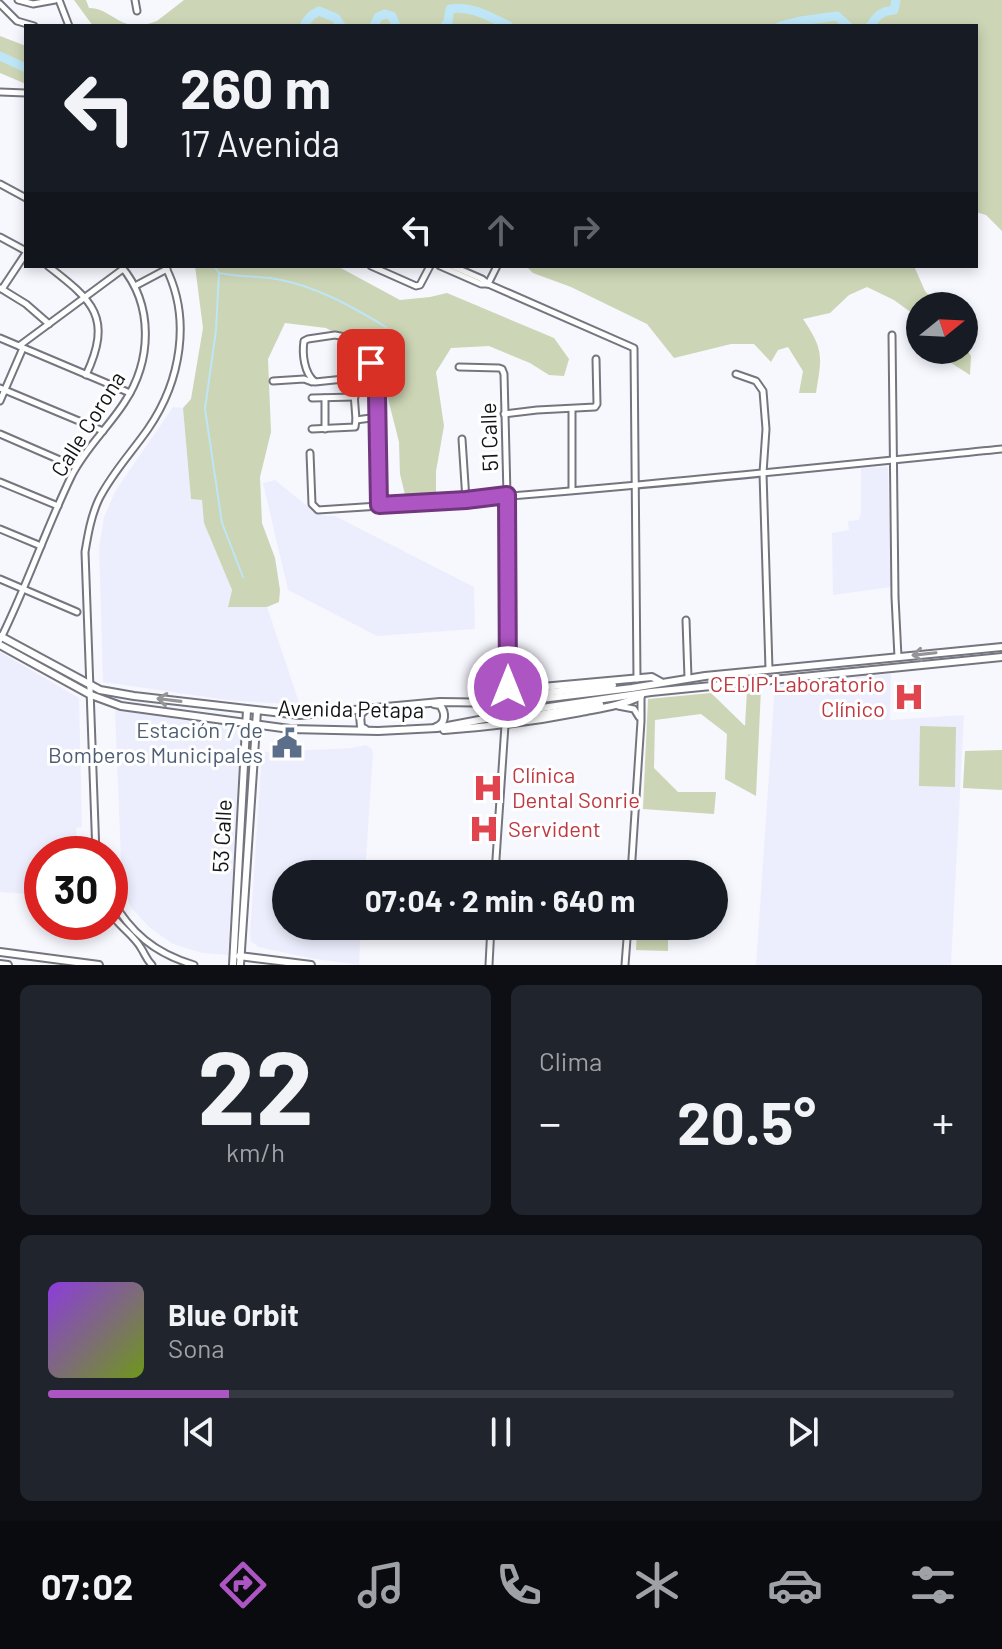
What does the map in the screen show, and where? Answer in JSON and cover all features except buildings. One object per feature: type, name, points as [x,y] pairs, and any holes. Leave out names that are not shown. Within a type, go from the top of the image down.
[{"type":"main road","name":"Avenida Petapa","points":[[0,640],[100,690],[295,715],[422,703],[512,702],[688,678],[1002,647]]},
{"type":"main road","name":"Avenida Petapa","points":[[0,640],[91,695],[121,706],[290,729],[368,731],[437,728],[651,692],[1002,657]]},
{"type":"main road","points":[[898,657],[898,668]]},
{"type":"main road","points":[[487,701],[508,692],[652,677],[661,682]]},
{"type":"main road","points":[[512,701],[517,696],[542,692],[661,682]]},
{"type":"main road","points":[[437,728],[505,725],[545,719],[612,705],[651,692]]},
{"type":"main road","points":[[514,715],[521,718],[641,696]]},
{"type":"main road","points":[[422,703],[440,705],[444,714],[442,724],[425,729]]},
{"type":"main road","points":[[366,709],[359,721],[361,727],[368,731]]},
{"type":"main road","name":"53 Calle","points":[[237,962],[247,710]]},
{"type":"main road","name":"53 Calle","points":[[237,962],[243,928],[257,711]]},
{"type":"main road","points":[[243,928],[246,950],[257,957]]},
{"type":"main road","points":[[0,952],[99,965]]},
{"type":"main road","points":[[237,962],[257,957],[311,965]]},
{"type":"main road","points":[[0,964],[8,965]]},
{"type":"street","points":[[18,0],[33,4],[57,0],[68,24]]},
{"type":"street","points":[[135,0],[137,11]]},
{"type":"street","points":[[0,4],[17,21],[27,24]]},
{"type":"street","points":[[0,92],[24,93]]},
{"type":"street","points":[[0,184],[24,197]]},
{"type":"street","points":[[0,237],[24,251]]},
{"type":"street","points":[[24,255],[1,288],[49,324]]},
{"type":"street","points":[[50,268],[85,297],[96,317],[99,337],[95,357],[86,375]]},
{"type":"street","points":[[0,401],[2,389],[21,347],[121,268]]},
{"type":"street","name":"Calle Corona","points":[[0,640],[76,467],[130,393],[141,365],[145,341],[144,317],[135,286],[123,268]]},
{"type":"street","points":[[95,836],[85,552],[99,500],[109,481],[151,426],[170,386],[180,345],[181,323],[174,288],[166,268],[135,286]]},
{"type":"street","points":[[376,268],[416,286],[420,285],[429,268]]},
{"type":"street","points":[[445,268],[481,284],[488,284]]},
{"type":"street","points":[[457,268],[634,348],[637,679]]},
{"type":"street","points":[[488,284],[496,268]]},
{"type":"street","points":[[315,382],[307,373],[304,341],[308,339],[335,335],[345,337],[355,343],[371,363],[377,393],[379,505]]},
{"type":"street","points":[[892,335],[898,657]]},
{"type":"street","points":[[0,338],[130,393]]},
{"type":"street","points":[[504,414],[597,406],[596,359]]},
{"type":"street","name":"51 Calle","points":[[459,367],[502,369],[504,374],[508,692]]},
{"type":"street","points":[[736,374],[756,381],[763,391],[769,669]]},
{"type":"street","points":[[273,381],[304,379],[315,382],[373,376]]},
{"type":"street","points":[[312,429],[355,427],[353,379]]},
{"type":"street","points":[[2,389],[103,431]]},
{"type":"street","points":[[312,398],[355,397]]},
{"type":"street","points":[[325,398],[325,429]]},
{"type":"street","points":[[572,409],[572,490]]},
{"type":"street","points":[[356,420],[378,417]]},
{"type":"street","points":[[0,434],[76,467]]},
{"type":"street","points":[[462,439],[466,500]]},
{"type":"street","points":[[310,453],[312,504],[315,509],[335,509],[635,486],[1002,449]]},
{"type":"street","points":[[0,482],[58,506]]},
{"type":"street","points":[[0,529],[41,546]]},
{"type":"street","points":[[0,579],[77,612]]},
{"type":"street","points":[[686,620],[688,678]]},
{"type":"street","points":[[632,860],[641,696]]},
{"type":"street","points":[[612,705],[634,709],[641,721]]},
{"type":"street","points":[[496,860],[505,725]]},
{"type":"street","points":[[128,925],[149,944],[176,960],[194,965]]},
{"type":"street","points":[[128,934],[142,948],[152,965]]},
{"type":"street","points":[[489,965],[490,940]]},
{"type":"street","points":[[625,965],[627,940]]},
{"type":"shaded area","points":[[173,407],[183,408],[191,499],[202,499],[204,523],[232,590],[228,606],[267,607],[300,705],[227,700],[103,682],[99,548],[104,517],[116,490]]},
{"type":"shaded area","points":[[888,467],[891,587],[833,595],[832,533],[849,530],[848,521],[859,520],[861,468]]},
{"type":"shaded area","points":[[275,480],[318,515],[335,516],[474,587],[475,629],[377,636],[288,590],[263,483]]},
{"type":"shaded area","points":[[0,652],[79,698],[82,827],[76,828],[77,836],[24,836],[24,894],[0,892]]},
{"type":"shaded area","points":[[891,674],[890,720],[964,715],[951,965],[756,965],[775,685]]},
{"type":"shaded area","points":[[115,710],[234,726],[241,737],[228,955],[202,953],[173,944],[149,927],[128,901],[128,836],[120,836]]},
{"type":"shaded area","points":[[366,745],[373,754],[366,860],[272,860],[272,940],[360,940],[359,965],[258,947],[251,941],[250,934],[262,752]]},
{"type":"green space","points":[[74,0],[86,0],[89,8],[127,24],[92,24]]},
{"type":"green space","points":[[184,0],[1002,0],[1002,231],[986,215],[978,213],[978,24],[148,24],[157,21]]},
{"type":"green space","points":[[0,36],[24,45],[24,83],[0,73]]},
{"type":"green space","points":[[195,268],[341,268],[400,300],[447,293],[554,338],[569,359],[564,376],[549,375],[530,363],[489,346],[451,348],[436,372],[444,426],[436,471],[436,497],[406,499],[400,474],[399,442],[379,363],[358,346],[326,328],[285,323],[268,359],[271,432],[260,477],[262,523],[275,558],[279,602],[267,607],[228,607],[232,590],[204,523],[202,500],[191,499],[183,408],[191,399],[203,328]]},
{"type":"green space","points":[[528,268],[915,268],[926,292],[906,292],[906,309],[867,287],[849,295],[830,313],[803,319],[815,338],[820,362],[816,393],[799,393],[803,371],[788,347],[778,350],[771,362],[754,344],[731,344],[674,358],[647,324],[571,287],[533,273]]},
{"type":"green space","points":[[953,364],[971,364],[970,375]]},
{"type":"green space","points":[[761,688],[756,796],[725,779],[727,734],[701,714],[655,720],[654,768],[678,792],[716,792],[714,814],[643,809],[648,699],[711,693],[745,726],[747,690]]},
{"type":"green space","points":[[920,726],[956,727],[955,787],[919,786]]},
{"type":"green space","points":[[1002,750],[1002,790],[963,788],[965,751]]},
{"type":"green space","points":[[636,940],[668,940],[668,951],[636,950]]},
{"type":"waterway","points":[[872,24],[880,15],[894,10],[896,0]]},
{"type":"waterway","points":[[446,24],[450,9],[458,8],[480,13],[505,24]]},
{"type":"waterway","points":[[305,24],[319,11],[336,18],[340,24]]},
{"type":"waterway","points":[[375,24],[378,17],[385,14],[392,16],[395,24]]},
{"type":"waterway","points":[[788,24],[837,16],[846,24]]},
{"type":"waterway","points":[[0,56],[24,67]]},
{"type":"waterway","points":[[215,268],[219,273],[216,330],[205,409],[222,523],[243,577]]},
{"type":"waterway","points":[[219,273],[276,279],[305,286],[346,304],[386,327]]},
{"type":"place","name":"CEDIP Laboratorio Clínico","points":[[909,697]]},
{"type":"place","name":"Estación 7 de Bomberos Municipales","points":[[287,743]]},
{"type":"place","name":"Clínica Dental Sonrie","points":[[488,788]]},
{"type":"place","name":"Servident","points":[[484,829]]},
{"type":"route","points":[[371,363],[377,393],[379,505],[507,495],[508,687]]}]
